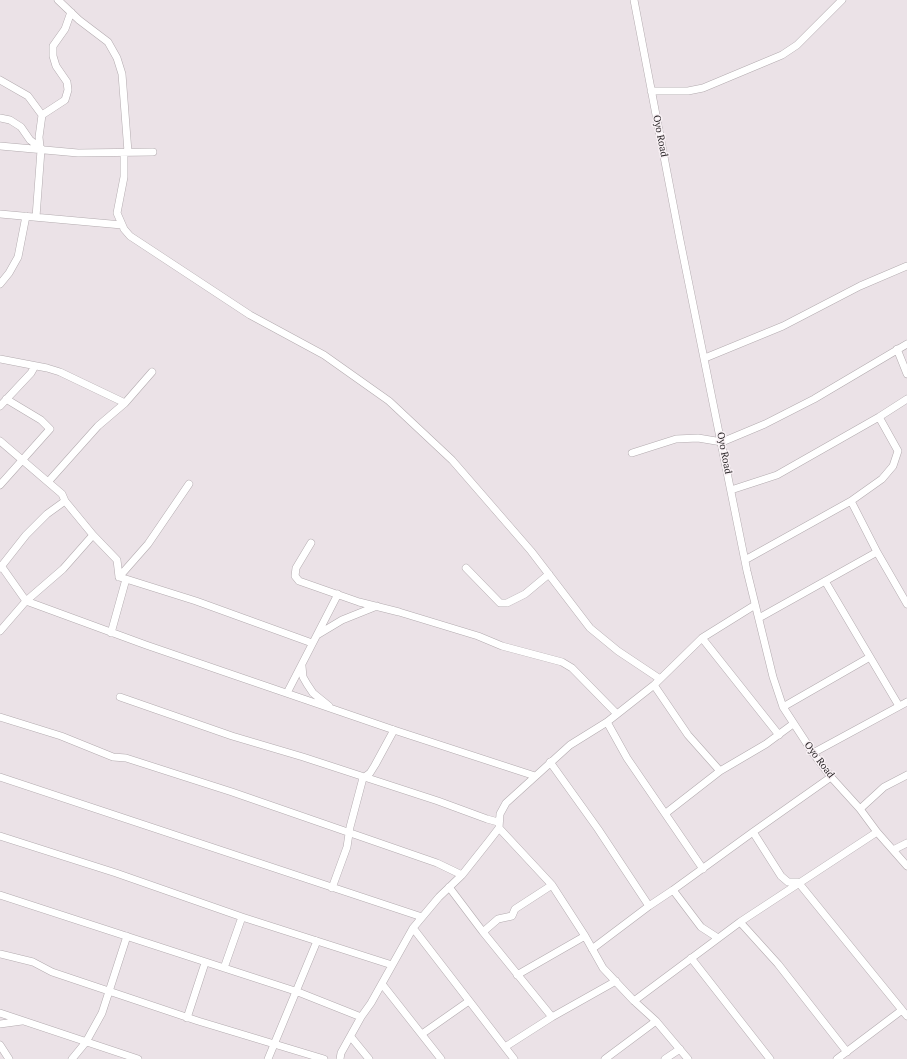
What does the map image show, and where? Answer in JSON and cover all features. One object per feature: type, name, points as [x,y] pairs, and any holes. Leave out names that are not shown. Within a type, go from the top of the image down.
[{"type":"street","points":[[58,0],[108,42],[117,58],[123,80],[126,152],[124,177],[117,213],[122,225],[130,236],[250,315],[324,355],[389,401],[452,460],[516,533],[590,628],[618,651],[660,679]]},
{"type":"street","name":"Oyo Road","points":[[634,0],[745,560],[773,677],[783,707],[813,753],[831,777],[860,809],[877,832],[907,866]]},
{"type":"street","points":[[651,91],[688,91],[703,88],[782,55],[797,44],[842,0]]},
{"type":"street","points":[[42,115],[65,100],[68,90],[68,82],[56,66],[53,46],[69,22],[71,12]]},
{"type":"street","points":[[0,80],[28,96],[42,115],[39,137],[41,149],[36,217]]},
{"type":"street","points":[[0,118],[21,127],[30,140],[41,149]]},
{"type":"street","points":[[0,146],[78,153],[153,152]]},
{"type":"street","points":[[0,214],[122,225]]},
{"type":"street","points":[[0,284],[9,273],[18,257],[26,216]]},
{"type":"street","points":[[705,358],[783,326],[860,286],[907,266]]},
{"type":"street","points":[[632,452],[676,439],[698,438],[722,442],[765,424],[814,399],[866,370],[907,344]]},
{"type":"street","points":[[897,349],[907,374]]},
{"type":"street","points":[[0,359],[60,372],[88,387],[103,391],[125,403]]},
{"type":"street","points":[[0,406],[31,373],[35,366]]},
{"type":"street","points":[[48,482],[98,426],[125,403],[152,372]]},
{"type":"street","points":[[0,485],[50,429],[41,420],[6,399]]},
{"type":"street","points":[[731,490],[777,475],[879,417],[907,399]]},
{"type":"street","points":[[745,560],[851,501],[882,479],[893,466],[898,455],[898,451],[879,417]]},
{"type":"street","points":[[0,441],[62,494],[65,500],[93,535],[117,560],[119,577]]},
{"type":"street","points":[[119,577],[148,544],[189,484]]},
{"type":"street","points":[[65,500],[47,514],[26,535],[1,567],[26,601],[111,633],[394,730],[535,776]]},
{"type":"street","points":[[851,501],[877,552],[907,604]]},
{"type":"street","points":[[0,631],[26,601],[63,569],[93,535]]},
{"type":"street","points":[[311,543],[296,568],[295,576],[299,581],[359,602],[478,636],[502,646],[562,662],[572,668],[617,714]]},
{"type":"street","points":[[759,618],[877,552]]},
{"type":"street","points":[[466,568],[493,598],[500,603],[508,603],[525,594],[549,574]]},
{"type":"street","points":[[119,577],[196,601],[312,643]]},
{"type":"street","points":[[111,633],[126,579]]},
{"type":"street","points":[[825,581],[899,706]]},
{"type":"street","points":[[287,693],[338,594]]},
{"type":"street","points":[[340,1059],[341,1053],[361,1017],[382,984],[413,928],[449,886],[462,875],[499,825],[500,814],[506,802],[570,745],[607,722],[654,685],[702,638],[756,605]]},
{"type":"street","points":[[317,635],[342,620],[377,606]]},
{"type":"street","points":[[702,638],[779,735]]},
{"type":"street","points":[[783,707],[870,657]]},
{"type":"street","points":[[302,666],[303,677],[314,693],[330,708]]},
{"type":"street","points":[[654,685],[688,735],[720,771]]},
{"type":"street","points":[[120,697],[363,778],[438,801],[499,825],[552,885],[585,936],[603,968],[634,1001],[656,1021],[688,1059]]},
{"type":"street","points":[[813,753],[907,702]]},
{"type":"street","points":[[0,717],[60,736],[113,757],[126,758],[232,792],[436,863],[462,875]]},
{"type":"street","points":[[607,722],[627,758],[703,868]]},
{"type":"street","points":[[666,813],[720,771],[779,735],[793,724]]},
{"type":"street","points":[[332,888],[343,861],[363,778],[370,773],[375,766],[394,730]]},
{"type":"street","points":[[550,762],[598,829],[649,906]]},
{"type":"street","points":[[860,809],[884,787],[907,775]]},
{"type":"street","points":[[0,777],[422,917]]},
{"type":"street","points":[[592,949],[649,906],[831,777]]},
{"type":"street","points":[[753,832],[781,876],[788,882],[798,882]]},
{"type":"street","points":[[634,1001],[740,922],[798,882],[877,832]]},
{"type":"street","points":[[0,836],[116,873],[242,917],[392,965]]},
{"type":"street","points":[[893,850],[907,843]]},
{"type":"street","points":[[798,882],[905,1013],[837,1059]]},
{"type":"street","points":[[483,932],[498,919],[512,916],[515,909],[552,885]]},
{"type":"street","points":[[449,886],[483,932],[552,1017]]},
{"type":"street","points":[[673,890],[701,927],[718,938]]},
{"type":"street","points":[[0,895],[205,963],[298,992],[361,1017]]},
{"type":"street","points":[[224,968],[242,917]]},
{"type":"street","points":[[740,922],[778,964],[848,1052]]},
{"type":"street","points":[[413,928],[514,1059]]},
{"type":"street","points":[[72,1059],[86,1042],[102,1013],[127,936]]},
{"type":"street","points":[[517,975],[585,936]]},
{"type":"street","points":[[268,1059],[298,992],[317,941]]},
{"type":"street","points":[[0,954],[33,962],[52,972],[187,1018],[324,1059]]},
{"type":"street","points":[[691,958],[770,1059]]},
{"type":"street","points":[[187,1018],[205,963]]},
{"type":"street","points":[[506,1047],[552,1017],[616,981]]},
{"type":"street","points":[[382,984],[441,1059]]},
{"type":"street","points":[[422,1034],[469,1001]]},
{"type":"street","points":[[0,1013],[138,1059]]},
{"type":"street","points":[[0,1024],[24,1021]]},
{"type":"street","points":[[604,1059],[656,1021]]},
{"type":"street","points":[[351,1037],[369,1059]]},
{"type":"street","points":[[0,1045],[10,1059]]},
{"type":"street","points":[[665,1059],[680,1049]]}]
